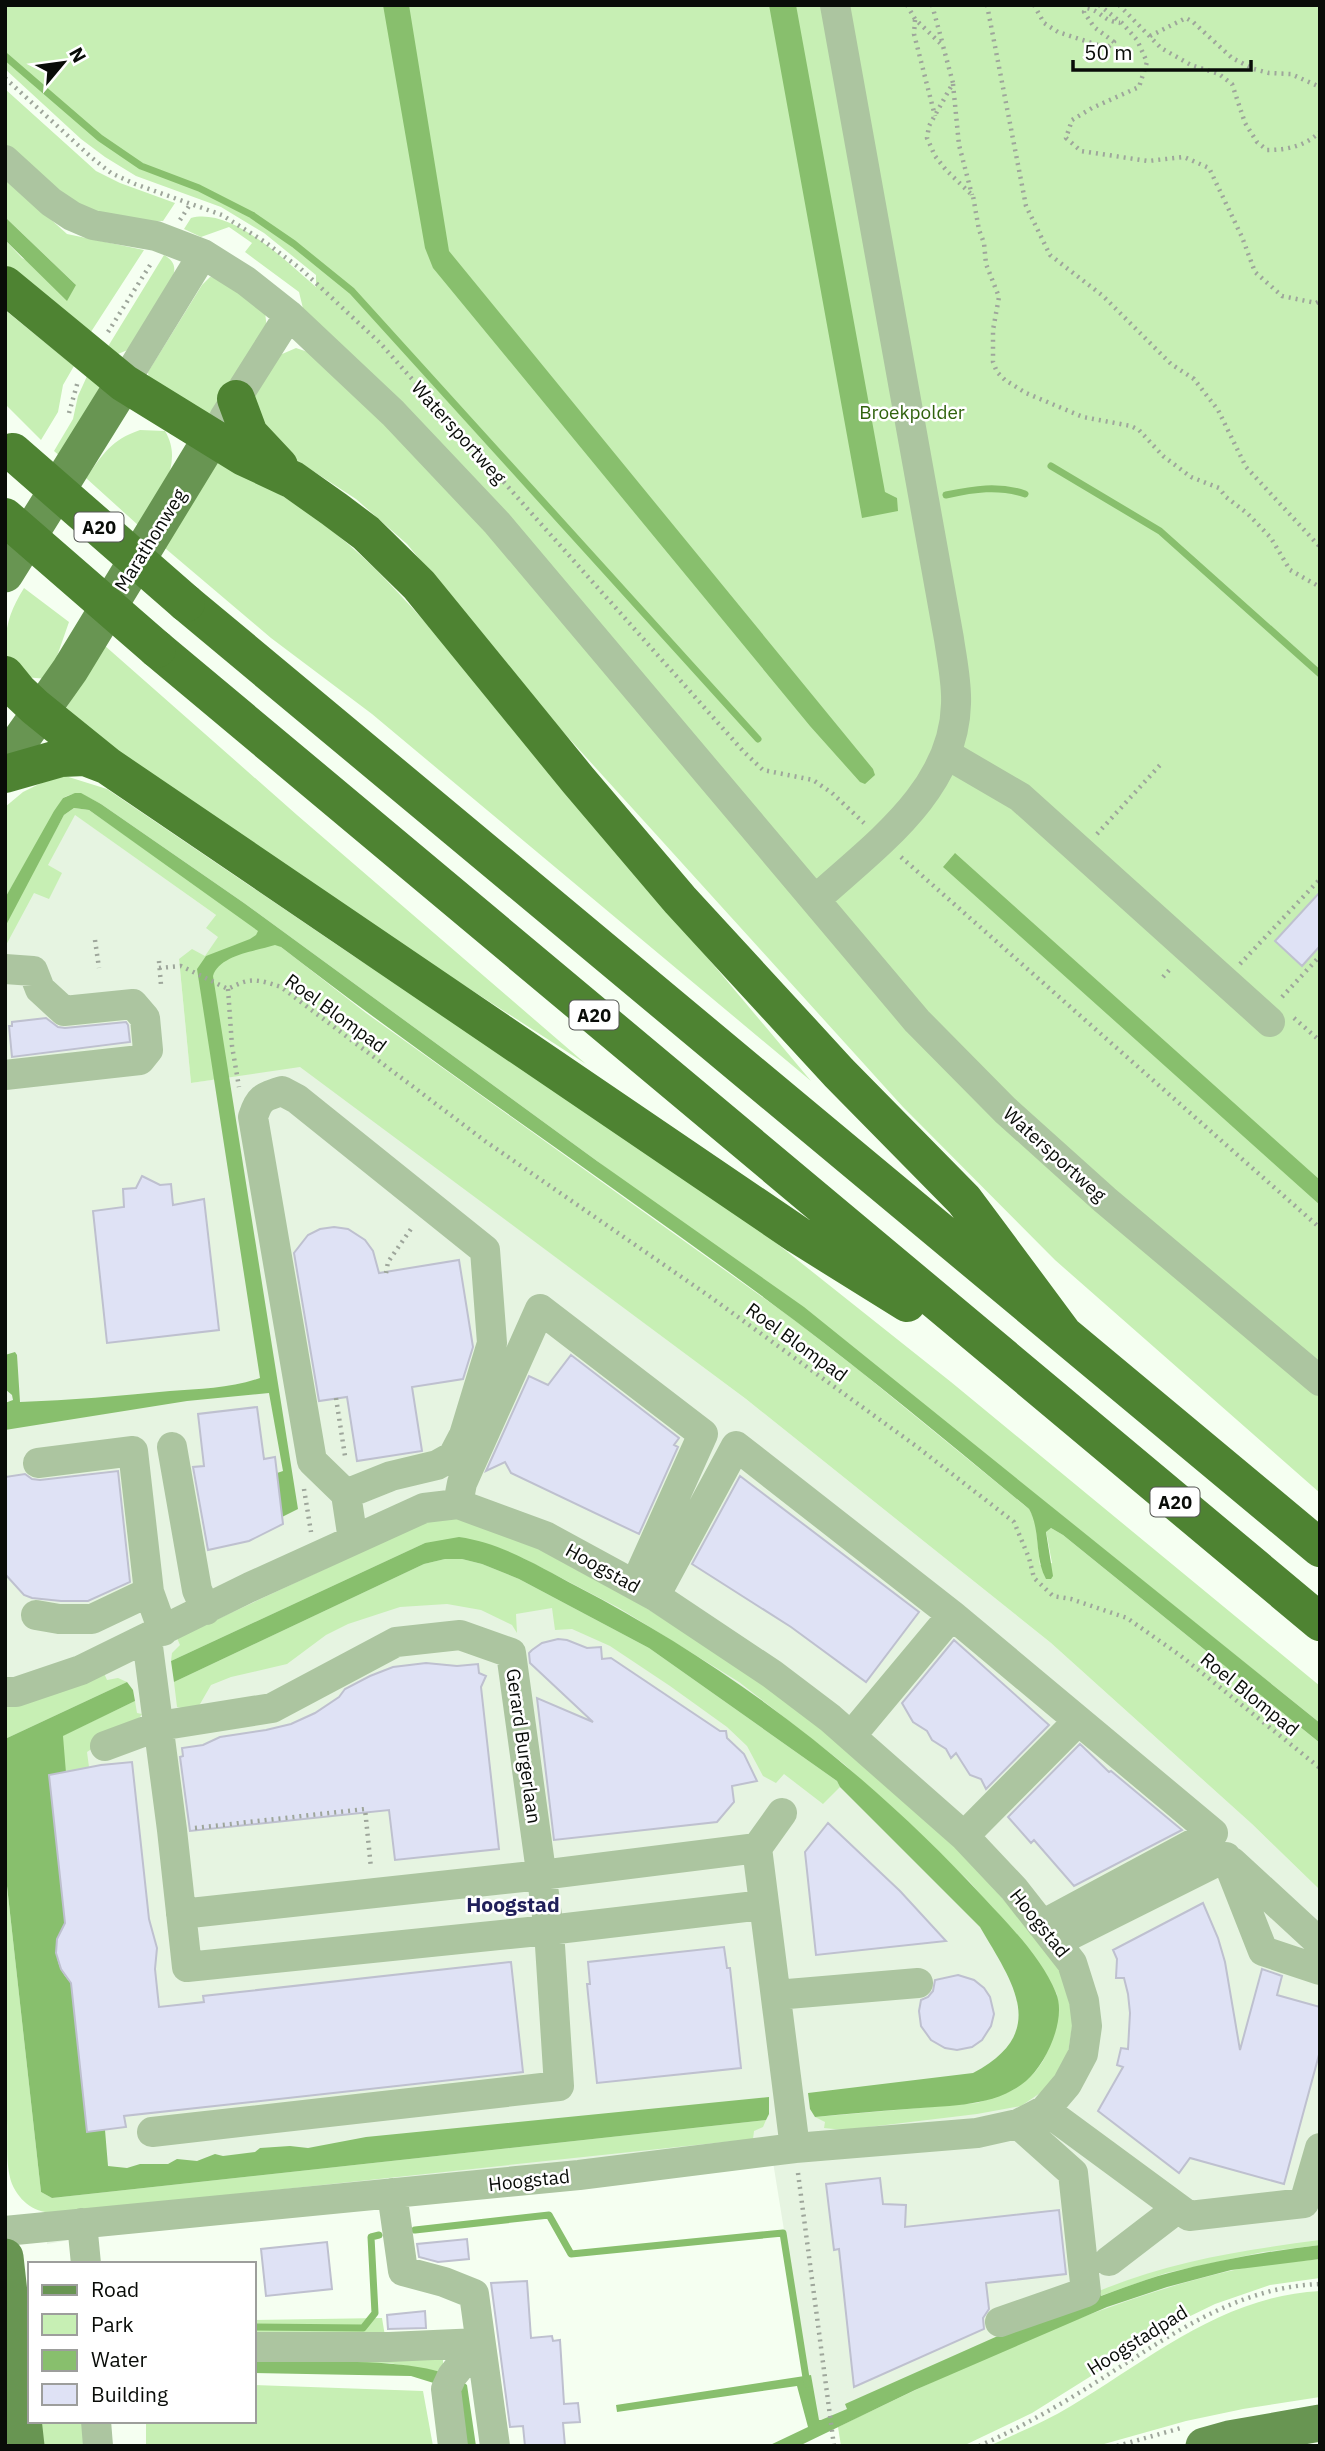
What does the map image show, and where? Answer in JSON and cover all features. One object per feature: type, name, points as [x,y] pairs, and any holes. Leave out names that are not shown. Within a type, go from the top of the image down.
[{"type":"highway","points":[[5,285],[124,383],[212,438]]},
{"type":"highway","name":"A20","points":[[236,399],[249,434],[293,480],[366,533],[419,585],[680,900],[821,1054],[964,1200],[1062,1332]]},
{"type":"highway","name":"A20","points":[[212,438],[244,457],[293,480]]},
{"type":"highway","name":"A20","points":[[9,448],[186,603],[1320,1548]]},
{"type":"highway","name":"A20","points":[[5,517],[157,649],[1320,1622]]},
{"type":"highway","points":[[5,674],[18,691],[42,711]]},
{"type":"highway","name":"A20","points":[[42,711],[108,766],[798,1235],[1031,1381]]},
{"type":"highway","points":[[5,774],[61,758],[85,757],[108,766]]},
{"type":"main road","points":[[5,574],[124,383]]},
{"type":"main road","name":"Marathonweg","points":[[5,762],[70,670],[212,438]]},
{"type":"main road","points":[[5,2257],[26,2446]]},
{"type":"main road","points":[[1205,2446],[1229,2439],[1320,2423]]},
{"type":"street","points":[[816,900],[882,841],[921,798],[948,755],[957,704],[950,639],[835,5]]},
{"type":"street","name":"Watersportweg","points":[[5,160],[51,202],[72,216],[93,225],[156,236],[203,254],[246,281],[289,315],[393,413],[497,523],[917,1021],[1006,1110],[1105,1200],[1320,1381]]},
{"type":"street","points":[[124,383],[203,254]]},
{"type":"street","name":"Marathonweg","points":[[212,438],[289,315]]},
{"type":"street","points":[[948,755],[1020,797],[1279,1012]]},
{"type":"street","points":[[5,1075],[140,1060],[148,1050],[145,1018],[133,1004],[64,1011],[19,970]]},
{"type":"street","points":[[346,1494],[391,1476],[437,1465],[453,1456],[464,1436],[492,1343],[485,1250],[297,1099],[282,1091],[265,1097],[257,1105],[253,1117],[312,1461],[346,1494],[352,1540]]},
{"type":"street","points":[[458,1504],[463,1483],[540,1309],[703,1434],[645,1591]]},
{"type":"street","points":[[645,1591],[736,1446],[951,1615],[1213,1833],[1049,1933]]},
{"type":"street","points":[[172,1447],[197,1590],[206,1610]]},
{"type":"street","points":[[38,1463],[133,1451],[155,1635],[159,1726],[187,1967],[764,1905]]},
{"type":"street","name":"Hoogstad","points":[[5,1692],[16,1692],[64,1676],[425,1508],[458,1504],[545,1536],[645,1591],[772,1674],[851,1736],[964,1836],[1014,1889],[1072,1963],[1084,2001],[1087,2026],[1083,2054],[1067,2084],[1045,2110],[1018,2124],[977,2133],[796,2160],[579,2175],[5,2231]]},
{"type":"street","points":[[36,1615],[59,1619],[92,1619],[149,1592]]},
{"type":"street","points":[[851,1736],[951,1615]]},
{"type":"street","name":"Gerard Burgerlaan","points":[[152,2132],[559,2086],[549,1930],[511,1653],[460,1635],[396,1642],[272,1708],[159,1726]]},
{"type":"street","points":[[964,1836],[1078,1721]]},
{"type":"street","points":[[105,1746],[159,1726]]},
{"type":"street","points":[[782,1813],[757,1848],[796,2160]]},
{"type":"street","points":[[181,1914],[541,1875],[757,1848]]},
{"type":"street","points":[[1049,1933],[1226,1857]]},
{"type":"street","points":[[1226,1857],[1320,1943]]},
{"type":"street","points":[[1226,1857],[1263,1951],[1320,1970]]},
{"type":"street","points":[[776,1995],[918,1983]]},
{"type":"street","points":[[1045,2110],[1189,2216],[1312,2203],[1320,2148]]},
{"type":"street","points":[[1000,2322],[1086,2292],[1073,2173],[1018,2124]]},
{"type":"street","points":[[393,2193],[403,2271],[444,2282],[474,2294],[495,2446]]},
{"type":"street","points":[[1109,2261],[1178,2208]]},
{"type":"street","points":[[82,2223],[86,2262]]},
{"type":"street","points":[[256,2347],[389,2347],[480,2343]]},
{"type":"street","points":[[453,2446],[449,2382],[480,2343]]},
{"type":"street","points":[[96,2423],[98,2446]]},
{"type":"path","points":[[907,5],[915,19],[943,46]]},
{"type":"path","points":[[932,5],[953,83],[959,145],[984,243],[986,264],[999,297],[993,330],[993,362],[997,372],[1026,393],[1083,417],[1139,430],[1163,456],[1191,477],[1219,488],[1272,538],[1290,570],[1320,587]]},
{"type":"path","points":[[987,5],[1026,206],[1050,255],[1103,296],[1171,364],[1194,379],[1218,410],[1246,467],[1320,547]]},
{"type":"path","points":[[1034,5],[1044,23],[1058,32],[1107,48],[1114,42],[1094,27],[1086,16],[1086,8],[1096,11],[1109,22],[1122,23]]},
{"type":"path","points":[[1099,5],[1122,23],[1137,40],[1147,62],[1139,87],[1072,120],[1066,138],[1081,151],[1148,160],[1184,157],[1209,168],[1242,237],[1255,272],[1282,296],[1320,302]]},
{"type":"path","points":[[1118,5],[1161,48],[1191,65],[1219,74],[1232,84],[1245,123],[1256,142],[1267,150],[1284,150],[1297,146],[1320,132]]},
{"type":"path","points":[[1122,23],[1125,13]]},
{"type":"path","points":[[1150,36],[1186,18],[1232,58],[1254,69],[1291,74],[1320,87]]},
{"type":"path","points":[[915,19],[914,34],[935,116]]},
{"type":"path","name":"Watersportweg","points":[[5,78],[111,173],[222,215],[301,269],[380,343],[743,751],[763,770],[813,780],[832,793],[872,831]]},
{"type":"path","points":[[953,83],[929,126],[927,138],[935,156],[946,170],[973,196]]},
{"type":"path","points":[[1097,841],[1094,838],[1161,764]]},
{"type":"path","points":[[891,848],[1320,1228]]},
{"type":"path","points":[[1240,965],[1320,880]]},
{"type":"path","points":[[95,940],[99,968]]},
{"type":"path","points":[[1320,956],[1279,1012],[1320,1041]]},
{"type":"path","points":[[159,961],[161,985]]},
{"type":"path","name":"Roel Blompad","points":[[159,968],[181,965],[228,989],[241,982],[257,979],[281,987],[485,1141],[709,1296],[916,1446],[1014,1522],[1034,1578],[1053,1597],[1071,1599],[1127,1618],[1181,1656],[1320,1768]]},
{"type":"path","points":[[386,1273],[388,1262],[414,1225],[418,1196]]},
{"type":"path","points":[[336,1398],[349,1478],[346,1494]]},
{"type":"path","points":[[172,1830],[365,1809],[372,1870]]},
{"type":"path","points":[[796,2160],[834,2446]]},
{"type":"path","name":"Hoogstadpad","points":[[979,2446],[1054,2408],[1185,2325],[1218,2309],[1256,2295],[1320,2284]]},
{"type":"shaded area","points":[[74,814],[216,915],[207,928],[219,936],[205,957],[179,959],[191,1083],[300,1066],[746,1399],[1051,1643],[1252,1824],[1320,1890],[1320,2241],[816,2428],[773,2162],[104,2234],[47,2244],[5,1827],[5,864]]},
{"type":"green space","name":"Broekpolder","points":[[5,5],[1320,5],[1320,1493],[1055,1260],[903,1107],[556,724],[407,544],[356,499],[293,458],[249,404],[273,358],[296,348],[314,354],[299,292],[245,252],[252,243],[229,227],[201,237],[184,229],[191,218],[207,217],[224,221],[241,228],[275,251],[316,287],[316,275],[264,233],[221,207],[136,176],[81,139],[5,69]]},
{"type":"green space","points":[[5,89],[96,171],[120,183],[175,203],[163,221],[126,222],[91,215],[5,147]]},
{"type":"green space","points":[[5,178],[67,234],[144,250],[87,338],[5,264],[5,240],[22,258],[76,285],[5,217]]},
{"type":"green space","points":[[164,255],[173,264],[173,277],[130,349],[118,354],[104,353]]},
{"type":"green space","points":[[210,277],[219,278],[265,312],[267,329],[212,418],[149,382],[148,372],[202,285]]},
{"type":"green space","points":[[5,310],[74,366],[63,385],[58,412],[41,440],[5,404]]},
{"type":"green space","points":[[88,374],[102,385],[62,458],[54,451],[73,419],[78,396]]},
{"type":"green space","points":[[140,430],[165,431],[172,456],[171,468],[161,492],[138,525],[86,478],[115,443]]},
{"type":"green space","points":[[213,455],[261,482],[322,523],[350,545],[388,582],[435,633],[811,1081],[372,714],[271,638],[159,543]]},
{"type":"green space","points":[[24,588],[69,622],[49,679],[23,677],[8,662],[6,632],[14,606]]},
{"type":"green space","points":[[104,645],[586,1064],[241,841],[62,715]]},
{"type":"green space","points":[[59,774],[107,789],[352,955],[498,1048],[712,1192],[951,1382],[1320,1686],[1320,1723],[1011,1475],[597,1161],[244,903],[101,804],[78,794],[63,798],[5,898],[5,807],[23,792]]},
{"type":"green space","points":[[74,808],[89,810],[254,926],[366,1013],[793,1319],[860,1371],[1029,1509],[1035,1520],[1040,1565],[1052,1563],[1046,1531],[1051,1528],[1320,1743],[1320,1890],[1252,1824],[1051,1643],[746,1399],[300,1067],[191,1083],[179,959],[192,949],[205,956],[218,937],[206,928],[216,915],[75,815],[48,865],[62,873],[49,899],[34,893],[5,947],[5,927],[12,911],[64,815]]},
{"type":"green space","points":[[432,1519],[460,1519],[533,1546],[643,1606],[783,1695],[964,1855],[1058,1967],[1068,1990],[1073,2021],[1068,2053],[1049,2087],[1021,2106],[844,2130],[824,2128],[825,2122],[815,2117],[977,2103],[1013,2090],[1035,2072],[1043,2061],[1054,2035],[1057,1994],[1037,1962],[969,1881],[844,1764],[739,1682],[619,1608],[523,1558],[425,1543],[171,1661],[172,1653],[180,1645],[177,1638]]},
{"type":"green space","points":[[445,1559],[462,1559],[482,1564],[519,1579],[649,1648],[837,1781],[840,1787],[823,1804],[784,1774],[776,1783],[763,1776],[747,1746],[727,1727],[610,1646],[572,1629],[555,1630],[552,1608],[516,1614],[517,1633],[512,1625],[481,1610],[447,1604],[400,1607],[348,1624],[326,1635],[287,1664],[231,1677],[211,1685],[196,1711],[177,1707],[174,1682],[424,1564]]},
{"type":"green space","points":[[103,1671],[107,1680],[118,1678],[127,1682],[5,1739],[5,1705]]},
{"type":"green space","points":[[135,1701],[137,1713],[142,1714],[140,1717],[87,1752],[89,1767],[65,1773],[62,1736]]},
{"type":"green space","points":[[5,1868],[41,2192],[52,2198],[766,2120],[763,2127],[754,2131],[753,2139],[59,2213],[37,2210],[25,2202],[16,2191],[10,2177],[8,2161],[4,2026]]},
{"type":"green space","points":[[1320,2240],[1320,2245],[1263,2252],[1166,2273],[1100,2296],[1099,2291],[1180,2264]]},
{"type":"green space","points":[[1320,2259],[1320,2278],[1270,2285],[1215,2304],[1176,2323],[1032,2413],[963,2446],[841,2446],[838,2427],[981,2360],[1079,2319],[1179,2284],[1230,2271]]},
{"type":"green space","points":[[1320,2291],[1320,2397],[1186,2421],[1097,2446],[989,2446],[1061,2412],[1159,2350],[1219,2317],[1251,2304],[1285,2295]]},
{"type":"green space","points":[[382,2318],[386,2342],[443,2339],[443,2372],[389,2363],[256,2362],[256,2320]]},
{"type":"green space","points":[[256,2385],[423,2391],[433,2446],[146,2446],[146,2423],[256,2423]]},
{"type":"green space","points":[[37,2423],[88,2423],[90,2446],[39,2446]]},
{"type":"water","points":[[383,5],[409,5],[449,251],[873,769],[875,775],[865,784],[860,782],[810,726],[433,268],[425,248]]},
{"type":"water","points":[[769,5],[796,5],[885,492],[897,498],[898,511],[862,518]]},
{"type":"water","points":[[5,217],[76,285],[67,301],[5,240]]},
{"type":"water","points":[[81,793],[101,804],[244,903],[597,1161],[804,1307],[1320,1723],[1320,1743],[1051,1528],[1046,1532],[1053,1576],[1046,1579],[1029,1509],[824,1343],[275,945],[230,959],[217,969],[213,976],[298,1509],[282,1517],[277,1473],[283,1471],[269,1393],[187,1401],[5,1430],[5,1403],[13,1400],[12,1395],[5,1389],[5,1355],[15,1352],[20,1402],[216,1388],[260,1378],[197,969],[206,956],[250,939],[258,931],[89,810],[74,808],[64,815],[5,927],[5,898],[54,811],[63,798]]},
{"type":"water","points":[[955,853],[1320,1180],[1320,1205],[943,867]]},
{"type":"water","points":[[459,1537],[506,1550],[535,1564],[689,1651],[794,1725],[893,1807],[1004,1920],[1034,1955],[1050,1980],[1059,2004],[1057,2028],[1041,2064],[1026,2081],[999,2096],[969,2104],[815,2117],[810,2109],[808,2093],[973,2073],[997,2057],[1012,2041],[1018,2023],[1018,2005],[1003,1967],[980,1927],[837,1781],[649,1648],[519,1579],[462,1559],[445,1559],[424,1564],[174,1682],[171,1661],[425,1543]]},
{"type":"water","points":[[127,1682],[133,1690],[135,1701],[63,1736],[66,1773],[49,1776],[65,1924],[58,1939],[58,1962],[71,1983],[88,2132],[105,2130],[108,2166],[127,2168],[140,2164],[168,2164],[177,2159],[197,2161],[215,2154],[223,2156],[255,2152],[260,2148],[308,2148],[366,2137],[769,2097],[769,2114],[766,2120],[52,2198],[41,2192],[5,1868],[5,1739]]},
{"type":"water","points":[[1320,2245],[1320,2259],[1231,2270],[1107,2307],[915,2390],[799,2446],[768,2446],[808,2427],[797,2386],[617,2412],[616,2405],[811,2375],[821,2420],[847,2409],[845,2404],[1099,2291],[1101,2296],[1187,2268],[1244,2256]]},
{"type":"water","points":[[256,2362],[397,2364],[450,2375],[467,2385],[476,2446],[464,2446],[440,2385],[411,2376],[256,2373]]},
{"type":"building","points":[[1320,892],[1320,946],[1302,966],[1275,941]]},
{"type":"building","points":[[46,1018],[58,1027],[65,1028],[126,1022],[130,1042],[12,1057],[9,1026],[12,1026],[12,1022]]},
{"type":"building","points":[[142,1176],[160,1185],[171,1184],[173,1205],[204,1199],[219,1330],[107,1343],[93,1211],[124,1207],[123,1189],[136,1188]]},
{"type":"building","points":[[320,1229],[348,1229],[365,1240],[373,1251],[379,1273],[459,1260],[473,1347],[463,1379],[412,1387],[422,1451],[357,1461],[347,1397],[319,1401],[294,1253],[308,1235]]},
{"type":"building","points":[[571,1355],[679,1438],[674,1445],[678,1447],[639,1534],[511,1473],[505,1462],[486,1471],[529,1376],[548,1385]]},
{"type":"building","points":[[257,1407],[264,1459],[275,1457],[283,1524],[249,1541],[208,1550],[193,1467],[204,1466],[198,1414]]},
{"type":"building","points":[[118,1471],[130,1582],[88,1601],[61,1601],[24,1595],[5,1574],[5,1477],[25,1474],[40,1480]]},
{"type":"building","points":[[740,1476],[919,1612],[866,1682],[791,1627],[692,1564]]},
{"type":"building","points":[[558,1639],[587,1648],[601,1647],[602,1659],[611,1658],[720,1731],[726,1731],[727,1738],[744,1754],[757,1781],[732,1786],[734,1802],[717,1822],[554,1840],[537,1698],[593,1722],[530,1663],[529,1653],[532,1650],[542,1643]]},
{"type":"building","points":[[954,1640],[1049,1725],[986,1789],[981,1779],[970,1775],[956,1753],[951,1758],[946,1749],[932,1740],[927,1731],[913,1722],[902,1703]]},
{"type":"building","points":[[426,1663],[457,1666],[478,1664],[479,1673],[486,1676],[481,1687],[499,1849],[395,1860],[389,1810],[190,1831],[180,1757],[183,1756],[182,1748],[203,1745],[220,1737],[291,1724],[315,1713],[339,1697],[345,1689],[370,1676],[393,1667]]},
{"type":"building","points":[[1080,1744],[1109,1772],[1182,1830],[1074,1886],[1034,1840],[1031,1843],[1008,1817]]},
{"type":"building","points":[[132,1762],[149,1919],[157,1948],[155,1969],[159,2007],[204,2002],[203,1996],[511,1962],[523,2072],[124,2116],[126,2127],[87,2132],[71,1983],[61,1969],[56,1953],[57,1939],[65,1923],[49,1775]]},
{"type":"building","points":[[828,1823],[900,1891],[946,1941],[816,1955],[805,1852]]},
{"type":"building","points":[[1203,1903],[1225,1962],[1240,2050],[1262,1969],[1282,1976],[1277,1995],[1320,2007],[1320,2051],[1284,2184],[1190,2158],[1179,2173],[1098,2111],[1123,2067],[1117,2065],[1121,2048],[1128,2049],[1128,1994],[1124,1978],[1116,1978],[1117,1959],[1113,1950]]},
{"type":"building","points":[[724,1947],[727,1968],[730,1968],[741,2068],[597,2083],[587,1984],[590,1984],[588,1962]]},
{"type":"building","points":[[958,1975],[974,1980],[984,1988],[990,1997],[994,2014],[991,2026],[982,2040],[972,2047],[957,2050],[945,2048],[931,2040],[921,2026],[919,2011],[921,2000],[933,1991],[935,1980]]},
{"type":"building","points":[[880,2178],[883,2204],[906,2205],[905,2227],[1059,2210],[1066,2274],[986,2283],[989,2309],[983,2318],[984,2329],[854,2387],[839,2249],[834,2250],[826,2184]]},
{"type":"building","points":[[467,2239],[469,2259],[438,2262],[419,2257],[417,2244]]},
{"type":"building","points":[[327,2242],[332,2289],[266,2296],[261,2249]]},
{"type":"building","points":[[527,2281],[531,2338],[552,2336],[553,2341],[560,2340],[564,2404],[578,2403],[580,2422],[563,2423],[565,2446],[525,2446],[523,2426],[510,2427],[491,2283]]},
{"type":"building","points":[[425,2311],[426,2328],[388,2329],[387,2315]]},
{"type":"waterway","points":[[5,56],[100,138],[141,166],[199,188],[252,215],[294,244],[352,291],[758,739]]},
{"type":"waterway","points":[[1051,466],[1160,531],[1320,674]]},
{"type":"waterway","points":[[946,495],[986,489],[1025,494]]},
{"type":"waterway","points":[[415,2230],[549,2215],[571,2254],[783,2233],[807,2384]]},
{"type":"waterway","points":[[256,2327],[363,2328],[375,2313],[371,2237],[379,2235]]},
{"type":"district","name":"Hoogstad","points":[[513,1904]]}]
